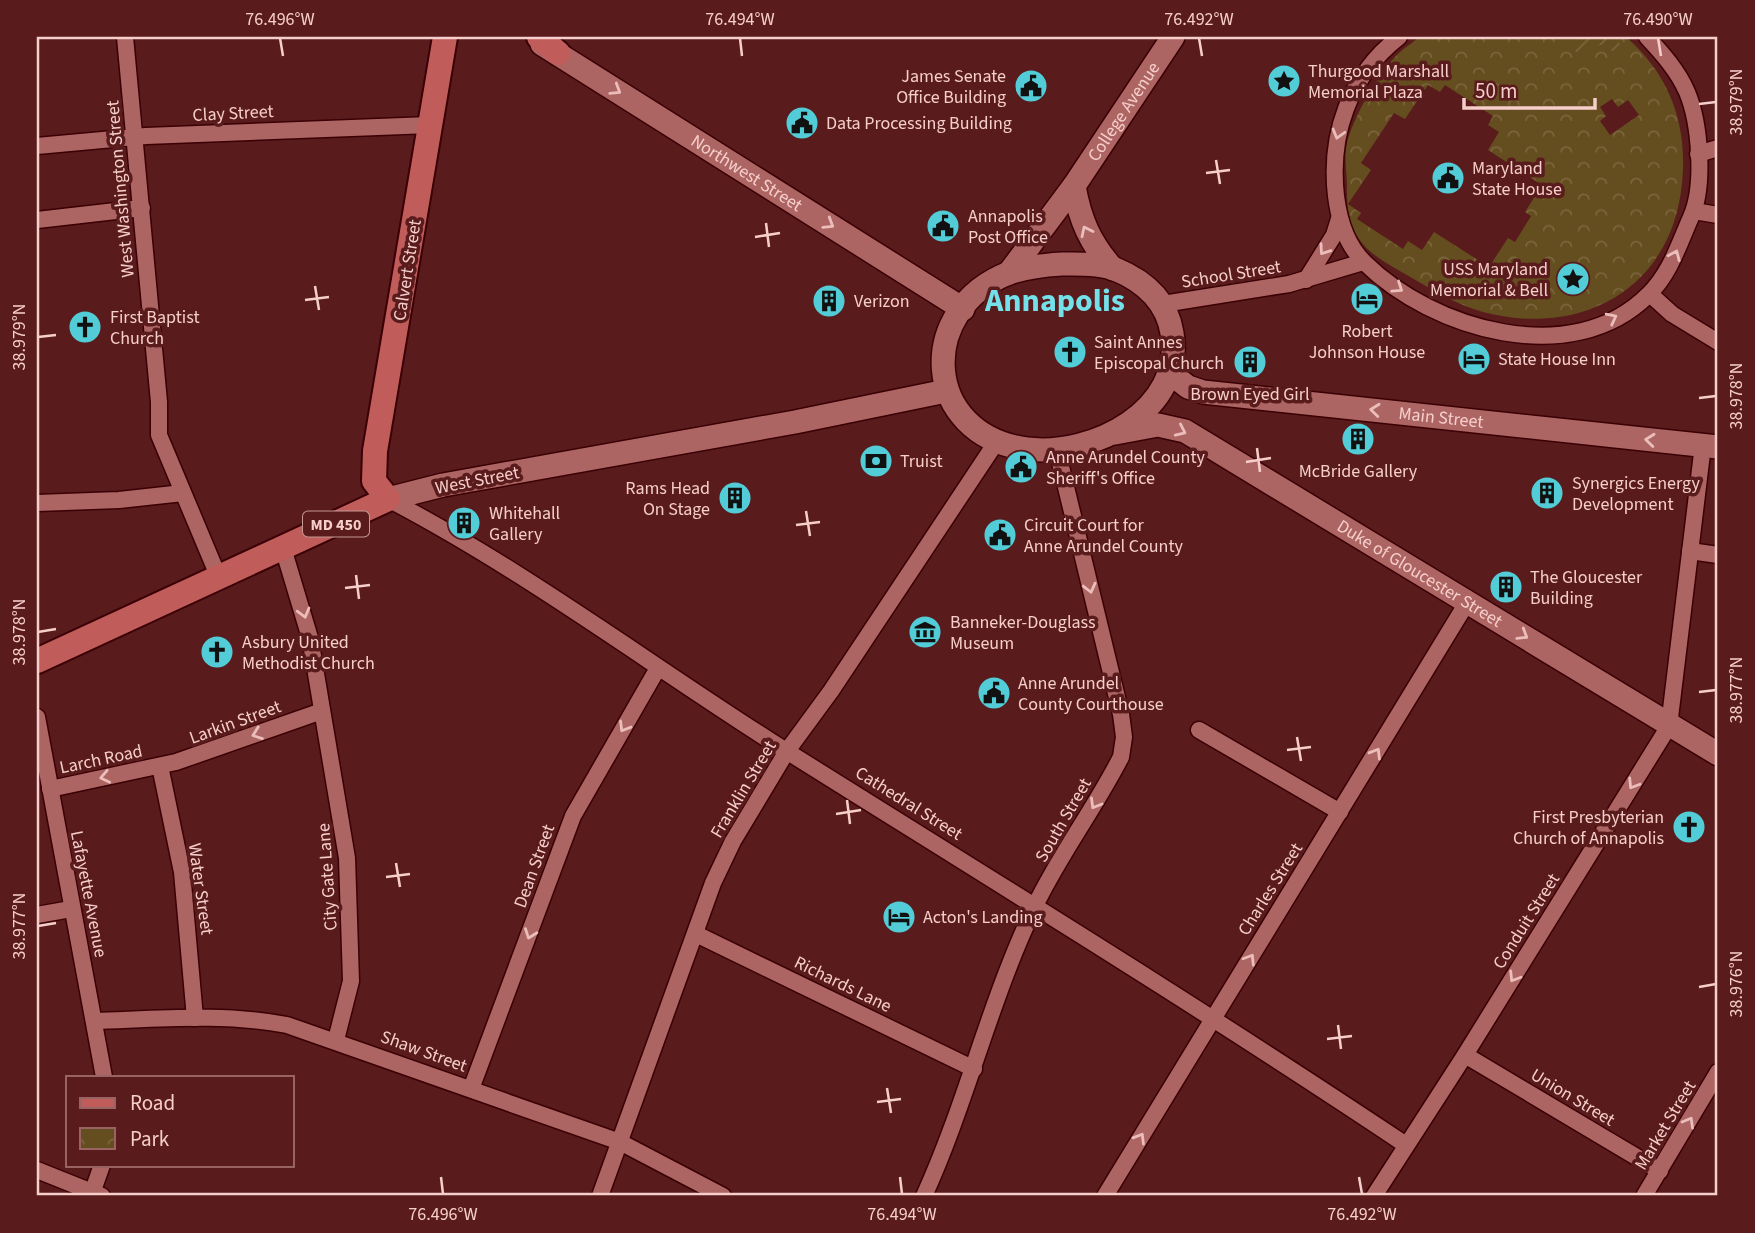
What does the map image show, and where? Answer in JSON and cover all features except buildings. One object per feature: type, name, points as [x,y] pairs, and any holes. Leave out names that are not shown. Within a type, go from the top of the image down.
[{"type":"main road","name":"Calvert Street","points":[[388,499],[374,481],[374,461],[445,37]]},
{"type":"main road","name":"Northwest Street","points":[[530,37],[963,309]]},
{"type":"main road","points":[[539,37],[558,53]]},
{"type":"main road","name":"College Avenue","points":[[1009,273],[1074,186],[1173,37]]},
{"type":"main road","points":[[1074,186],[1080,219],[1088,237],[1113,269]]},
{"type":"main road","points":[[1062,264],[1113,269],[1148,288],[1163,304],[1174,343],[1170,373],[1142,413],[1115,433],[1057,450],[1030,449],[997,441],[967,421],[947,391],[943,378],[943,352],[949,331],[963,309],[984,287],[1009,273],[1062,264]]},
{"type":"main road","name":"Main Street","points":[[1170,373],[1188,387],[1203,392],[1710,446]]},
{"type":"main road","name":"West Street","points":[[37,661],[388,499],[443,485],[795,422],[947,391]]},
{"type":"main road","name":"Duke of Gloucester Street","points":[[1115,433],[1158,425],[1185,431],[1718,754]]},
{"type":"street","name":"West Washington Street","points":[[125,37],[142,208],[159,435],[219,578]]},
{"type":"street","points":[[1399,37],[1372,63],[1354,89],[1339,129],[1333,172],[1339,219],[1363,262],[1429,307],[1463,323],[1507,333],[1543,335],[1585,330],[1609,320],[1650,294],[1667,273],[1694,211],[1699,181],[1698,154],[1687,93],[1661,52],[1647,37]]},
{"type":"street","name":"Clay Street","points":[[37,146],[134,136],[430,125]]},
{"type":"street","points":[[1698,154],[1718,148]]},
{"type":"street","points":[[37,220],[142,208]]},
{"type":"street","points":[[1694,211],[1718,215]]},
{"type":"street","name":"School Street","points":[[1306,280],[1334,235],[1339,219]]},
{"type":"street","name":"School Street","points":[[1163,304],[1306,280],[1363,262]]},
{"type":"street","points":[[1650,294],[1672,314],[1718,341]]},
{"type":"street","name":"Franklin Street","points":[[600,1196],[713,883],[733,841],[787,751],[831,691],[997,441]]},
{"type":"street","name":"Conduit Street","points":[[1374,1196],[1465,1055],[1669,726],[1690,551],[1710,446]]},
{"type":"street","name":"South Street","points":[[924,1196],[944,1153],[1035,905],[1121,757],[1124,737],[1121,714],[1057,450]]},
{"type":"street","points":[[37,503],[119,500],[183,493]]},
{"type":"street","name":"Cathedral Street","points":[[388,499],[461,540],[787,751],[1214,1017],[1406,1145]]},
{"type":"street","name":"City Gate Lane","points":[[283,548],[307,625],[345,836],[351,981],[336,1040]]},
{"type":"street","points":[[1690,551],[1718,555]]},
{"type":"street","name":"Charles Street","points":[[1105,1196],[1468,601]]},
{"type":"street","name":"Dean Street","points":[[471,1089],[573,816],[658,668]]},
{"type":"street","name":"Larkin Street","points":[[160,766],[322,711]]},
{"type":"street","name":"Lafayette Avenue","points":[[37,717],[104,1076]]},
{"type":"street","points":[[1199,730],[1340,812]]},
{"type":"street","name":"Larch Road","points":[[50,789],[160,766]]},
{"type":"street","name":"Water Street","points":[[160,766],[182,872],[195,1018]]},
{"type":"street","points":[[37,915],[71,909]]},
{"type":"street","name":"Richards Lane","points":[[696,934],[974,1069]]},
{"type":"street","name":"Shaw Street","points":[[94,1021],[195,1018],[261,1020],[336,1040],[620,1142],[723,1196]]},
{"type":"street","name":"Union Street","points":[[1465,1055],[1660,1171]]},
{"type":"street","name":"Market Street","points":[[1644,1196],[1718,1072]]},
{"type":"street","points":[[37,1170],[95,1195],[102,1166]]},
{"type":"green space","points":[[1419,37],[1626,37],[1641,52],[1665,85],[1673,102],[1679,121],[1683,162],[1675,220],[1660,252],[1640,277],[1616,297],[1586,311],[1554,318],[1519,318],[1483,312],[1455,302],[1370,252],[1358,237],[1348,213],[1345,157],[1348,139],[1362,105],[1376,82],[1391,61]],"holes":[[[1428,85],[1440,92],[1445,85],[1493,116],[1488,125],[1499,132],[1488,150],[1542,185],[1525,212],[1531,216],[1515,242],[1508,238],[1489,267],[1434,232],[1422,250],[1408,241],[1403,249],[1357,219],[1361,213],[1348,204],[1371,170],[1361,163],[1394,113],[1405,119]],[[1612,99],[1618,107],[1628,100],[1639,115],[1610,135],[1600,121],[1606,116],[1600,107]]]},
{"type":"green space","points":[[1582,37],[1617,37],[1621,47],[1612,51],[1599,45],[1576,52],[1572,45]]},
{"type":"place","name":"Thurgood Marshall Memorial Plaza","points":[[1284,81]]},
{"type":"place","name":"James Senate Office Building","points":[[1031,86]]},
{"type":"place","name":"Data Processing Building","points":[[802,123]]},
{"type":"place","name":"Maryland State House","points":[[1448,178]]},
{"type":"place","name":"Annapolis Post Office","points":[[943,226]]},
{"type":"place","name":"USS Maryland Memorial & Bell","points":[[1573,279]]},
{"type":"place","name":"Robert Johnson House","points":[[1367,299]]},
{"type":"place","name":"Verizon","points":[[829,301]]},
{"type":"place","name":"First Baptist Church","points":[[85,327]]},
{"type":"place","name":"Saint Annes Episcopal Church","points":[[1070,352]]},
{"type":"place","name":"State House Inn","points":[[1474,359]]},
{"type":"place","name":"Brown Eyed Girl","points":[[1250,362]]},
{"type":"place","name":"McBride Gallery","points":[[1358,439]]},
{"type":"place","name":"Truist","points":[[876,461]]},
{"type":"place","name":"Anne Arundel County Sheriff's Office","points":[[1021,467]]},
{"type":"place","name":"Synergics Energy Development","points":[[1547,493]]},
{"type":"place","name":"Rams Head On Stage","points":[[735,498]]},
{"type":"place","name":"Whitehall Gallery","points":[[464,523]]},
{"type":"place","name":"Circuit Court for Anne Arundel County","points":[[1000,535]]},
{"type":"place","name":"The Gloucester Building","points":[[1506,587]]},
{"type":"place","name":"Banneker-Douglass Museum","points":[[925,632]]},
{"type":"place","name":"Asbury United Methodist Church","points":[[217,652]]},
{"type":"place","name":"Anne Arundel County Courthouse","points":[[994,693]]},
{"type":"place","name":"First Presbyterian Church of Annapolis","points":[[1689,827]]},
{"type":"place","name":"Acton's Landing","points":[[899,917]]},
{"type":"district","name":"Annapolis","points":[[1055,300]]}]
